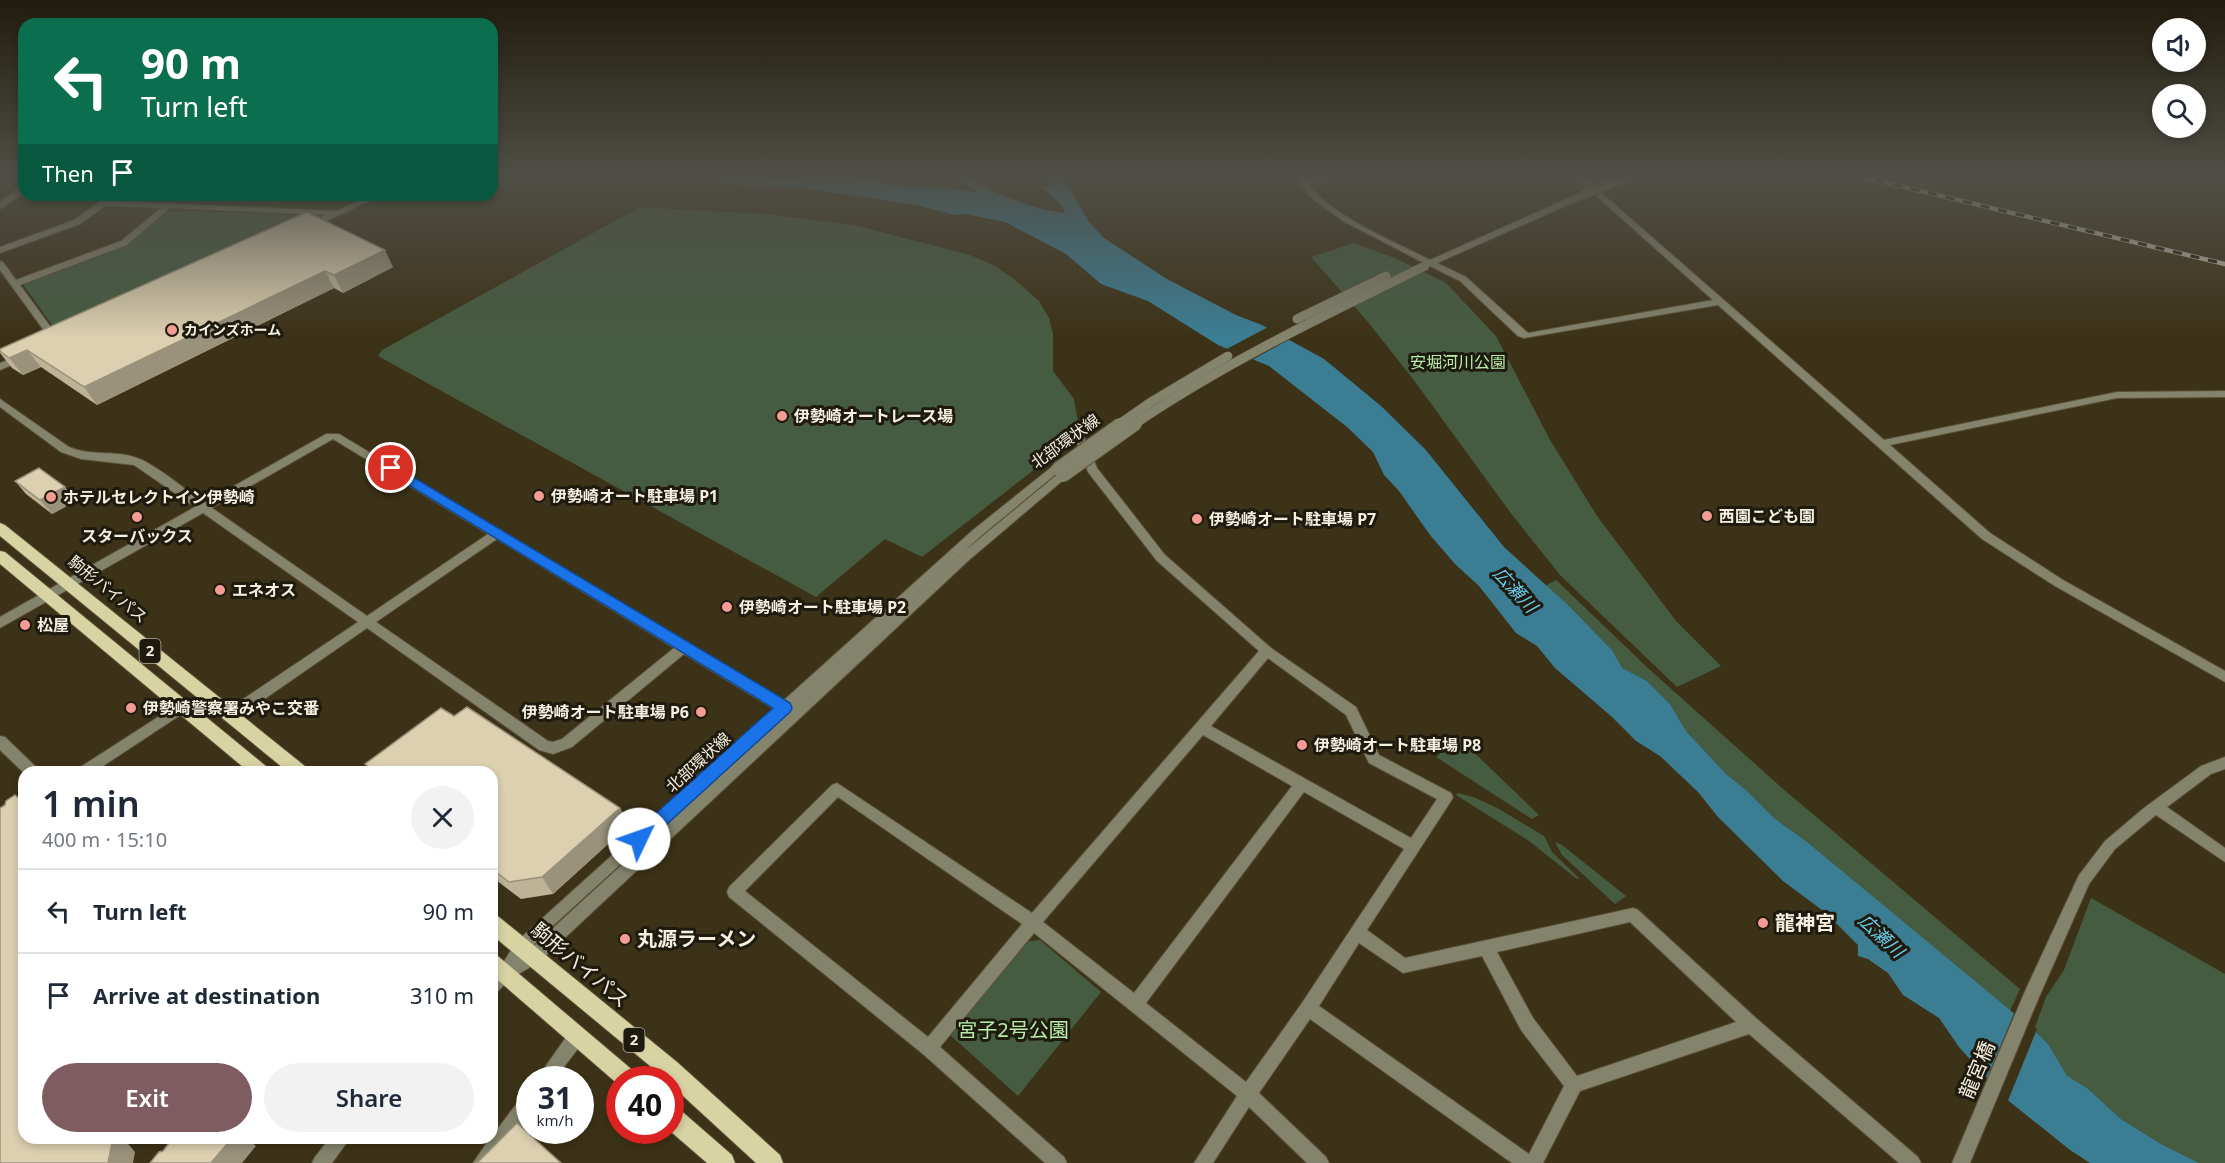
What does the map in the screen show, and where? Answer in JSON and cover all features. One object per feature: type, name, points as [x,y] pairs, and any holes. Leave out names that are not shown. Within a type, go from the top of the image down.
[{"type":"main road","name":"駒形バイパス","points":[[0,528],[292,766]]},
{"type":"main road","name":"2","points":[[0,556],[254,766]]},
{"type":"main road","name":"駒形バイパス","points":[[498,928],[670,1069],[772,1163]]},
{"type":"main road","name":"2","points":[[498,976],[578,1036],[613,1066]]},
{"type":"main road","points":[[684,1128],[724,1163]]},
{"type":"street","points":[[0,250],[54,230]]},
{"type":"street","points":[[14,284],[124,243],[139,230]]},
{"type":"street","points":[[1365,230],[1424,262],[1463,279],[1521,334],[1527,336],[1719,302]]},
{"type":"street","name":"北部環状線","points":[[498,973],[527,952],[789,711],[1060,472],[1220,370],[1424,262],[1494,230]]},
{"type":"street","points":[[1639,230],[1880,444],[1971,523],[2005,549],[2225,677]]},
{"type":"street","points":[[0,264],[52,344],[68,337]]},
{"type":"street","points":[[0,367],[28,354]]},
{"type":"street","points":[[1880,444],[2117,395],[2225,394]]},
{"type":"street","points":[[0,402],[65,450],[83,456],[122,458],[138,462],[548,748],[567,743],[684,647]]},
{"type":"street","points":[[0,623],[204,506],[330,436],[336,436],[789,711]]},
{"type":"street","points":[[1080,439],[1092,469],[1161,558],[1267,651],[1351,711],[1374,759],[1446,797],[1203,1163]]},
{"type":"street","points":[[229,716],[498,533]]},
{"type":"street","points":[[929,1048],[1033,923],[1267,651]]},
{"type":"street","points":[[93,766],[183,706]]},
{"type":"street","points":[[1201,727],[1413,847]]},
{"type":"street","points":[[0,741],[26,766]]},
{"type":"street","name":"龍宮橋","points":[[1961,1163],[2032,994],[2084,880],[2110,844],[2206,770],[2225,763]]},
{"type":"street","points":[[1135,1004],[1302,785]]},
{"type":"street","points":[[1058,1163],[929,1048],[734,892],[837,789],[1033,923],[1248,1094],[1320,1163]]},
{"type":"street","points":[[2156,807],[2225,856]]},
{"type":"street","points":[[1356,932],[1403,966],[1633,915],[1751,1025],[1912,1163]]},
{"type":"street","points":[[1486,947],[1527,1024],[1574,1085]]},
{"type":"street","points":[[1308,1008],[1527,1163]]},
{"type":"street","points":[[1534,1163],[1574,1085],[1751,1025]]},
{"type":"street","points":[[555,1066],[578,1036]]},
{"type":"street","points":[[498,1142],[516,1118]]},
{"type":"street","points":[[321,1163],[337,1144]]},
{"type":"street","points":[[482,1163],[496,1144]]},
{"type":"green space","points":[[144,230],[294,230],[59,335],[23,284],[130,242]]},
{"type":"green space","name":"伊勢崎オートレース場","points":[[598,230],[874,230],[970,255],[995,266],[1039,301],[1049,318],[1053,334],[1053,371],[1074,399],[1080,434],[922,557],[885,539],[816,597],[378,356],[382,350]]},
{"type":"green space","name":"安堀河川公園","points":[[1354,243],[1397,259],[1446,283],[1496,336],[1550,440],[1597,516],[1676,621],[1721,666],[1677,687],[1560,575],[1510,512],[1413,379],[1368,322],[1311,257]]},
{"type":"green space","points":[[1556,580],[1649,669],[1782,788],[2020,989],[2010,1011],[1806,841],[1774,818],[1726,774],[1686,731],[1670,704],[1647,681],[1621,668],[1612,650],[1569,606],[1545,586]]},
{"type":"green space","points":[[1459,738],[1539,815],[1532,819],[1436,757]]},
{"type":"green space","points":[[1458,793],[1476,798],[1499,809],[1544,836],[1552,852],[1579,878],[1577,879],[1529,841],[1456,795]]},
{"type":"green space","points":[[1555,842],[1562,845],[1626,896],[1615,904],[1562,855]]},
{"type":"green space","points":[[2091,898],[2225,974],[2225,1163],[2199,1163],[2161,1144],[2121,1119],[2087,1088],[2066,1076],[2048,1044],[2034,1030],[2046,997],[2064,970]]},
{"type":"green space","name":"宮子2号公園","points":[[1040,940],[1101,992],[1018,1096],[949,1034],[1029,941]]},
{"type":"water","name":"広瀬川","points":[[1021,230],[1097,230],[1104,238],[1167,279],[1236,315],[1262,325],[1324,359],[1381,406],[1425,449],[1504,547],[1569,606],[1612,650],[1622,668],[1647,681],[1670,704],[1686,731],[1726,774],[1774,818],[1806,841],[2034,1030],[2048,1044],[2067,1076],[2087,1088],[2121,1119],[2161,1144],[2199,1163],[2090,1163],[2070,1150],[2005,1098],[1959,1047],[1939,1018],[1903,995],[1888,973],[1868,959],[1858,956],[1858,945],[1826,913],[1783,881],[1718,817],[1698,792],[1660,756],[1636,741],[1555,668],[1537,646],[1516,633],[1479,586],[1455,564],[1430,535],[1399,491],[1384,475],[1373,452],[1347,427],[1269,366],[1218,345],[1148,301],[1101,284],[1066,254]]},
{"type":"pier","points":[[1270,326],[1292,338],[1250,361],[1223,351]]},
{"type":"pier","points":[[2015,1011],[2037,1029],[2007,1103],[1986,1081]]},
{"type":"building","name":"カインズホーム","points":[[266,230],[345,230],[385,250],[334,275],[325,271],[84,387],[27,350],[9,358],[0,349]]},
{"type":"building","points":[[39,468],[65,487],[40,500],[15,481]]},
{"type":"building","points":[[467,707],[620,808],[542,877],[509,882],[498,874],[498,766],[368,766],[365,764],[441,708],[454,716]]},
{"type":"building","points":[[15,795],[18,798],[18,1144],[112,1144],[108,1163],[0,1163],[0,808],[5,805],[6,801]]},
{"type":"building","points":[[516,1124],[516,1144],[540,1144],[561,1163],[477,1163]]},
{"type":"building","points":[[168,1144],[227,1144],[211,1163],[150,1163],[159,1152],[163,1151]]},
{"type":"railway","points":[[2084,230],[2225,264]]},
{"type":"place","name":"カインズホーム","points":[[172,330]]},
{"type":"place","name":"伊勢崎オートレース場","points":[[782,416]]},
{"type":"place","name":"伊勢崎オート駐車場 P1","points":[[539,496]]},
{"type":"place","name":"ホテルセレクトイン伊勢崎","points":[[51,497]]},
{"type":"place","name":"西園こども園","points":[[1707,516]]},
{"type":"place","name":"スターバックス","points":[[137,517]]},
{"type":"place","name":"伊勢崎オート駐車場 P7","points":[[1197,519]]},
{"type":"place","name":"エネオス","points":[[220,590]]},
{"type":"place","name":"伊勢崎オート駐車場 P2","points":[[727,607]]},
{"type":"place","name":"松屋","points":[[25,625]]},
{"type":"place","name":"伊勢崎警察署みやこ交番","points":[[131,708]]},
{"type":"place","name":"伊勢崎オート駐車場 P6","points":[[701,712]]},
{"type":"place","name":"伊勢崎オート駐車場 P8","points":[[1302,745]]},
{"type":"place","name":"龍神宮","points":[[1763,923]]},
{"type":"place","name":"丸源ラーメン","points":[[625,939]]},
{"type":"route","points":[[391,468],[784,708],[639,839]]}]
